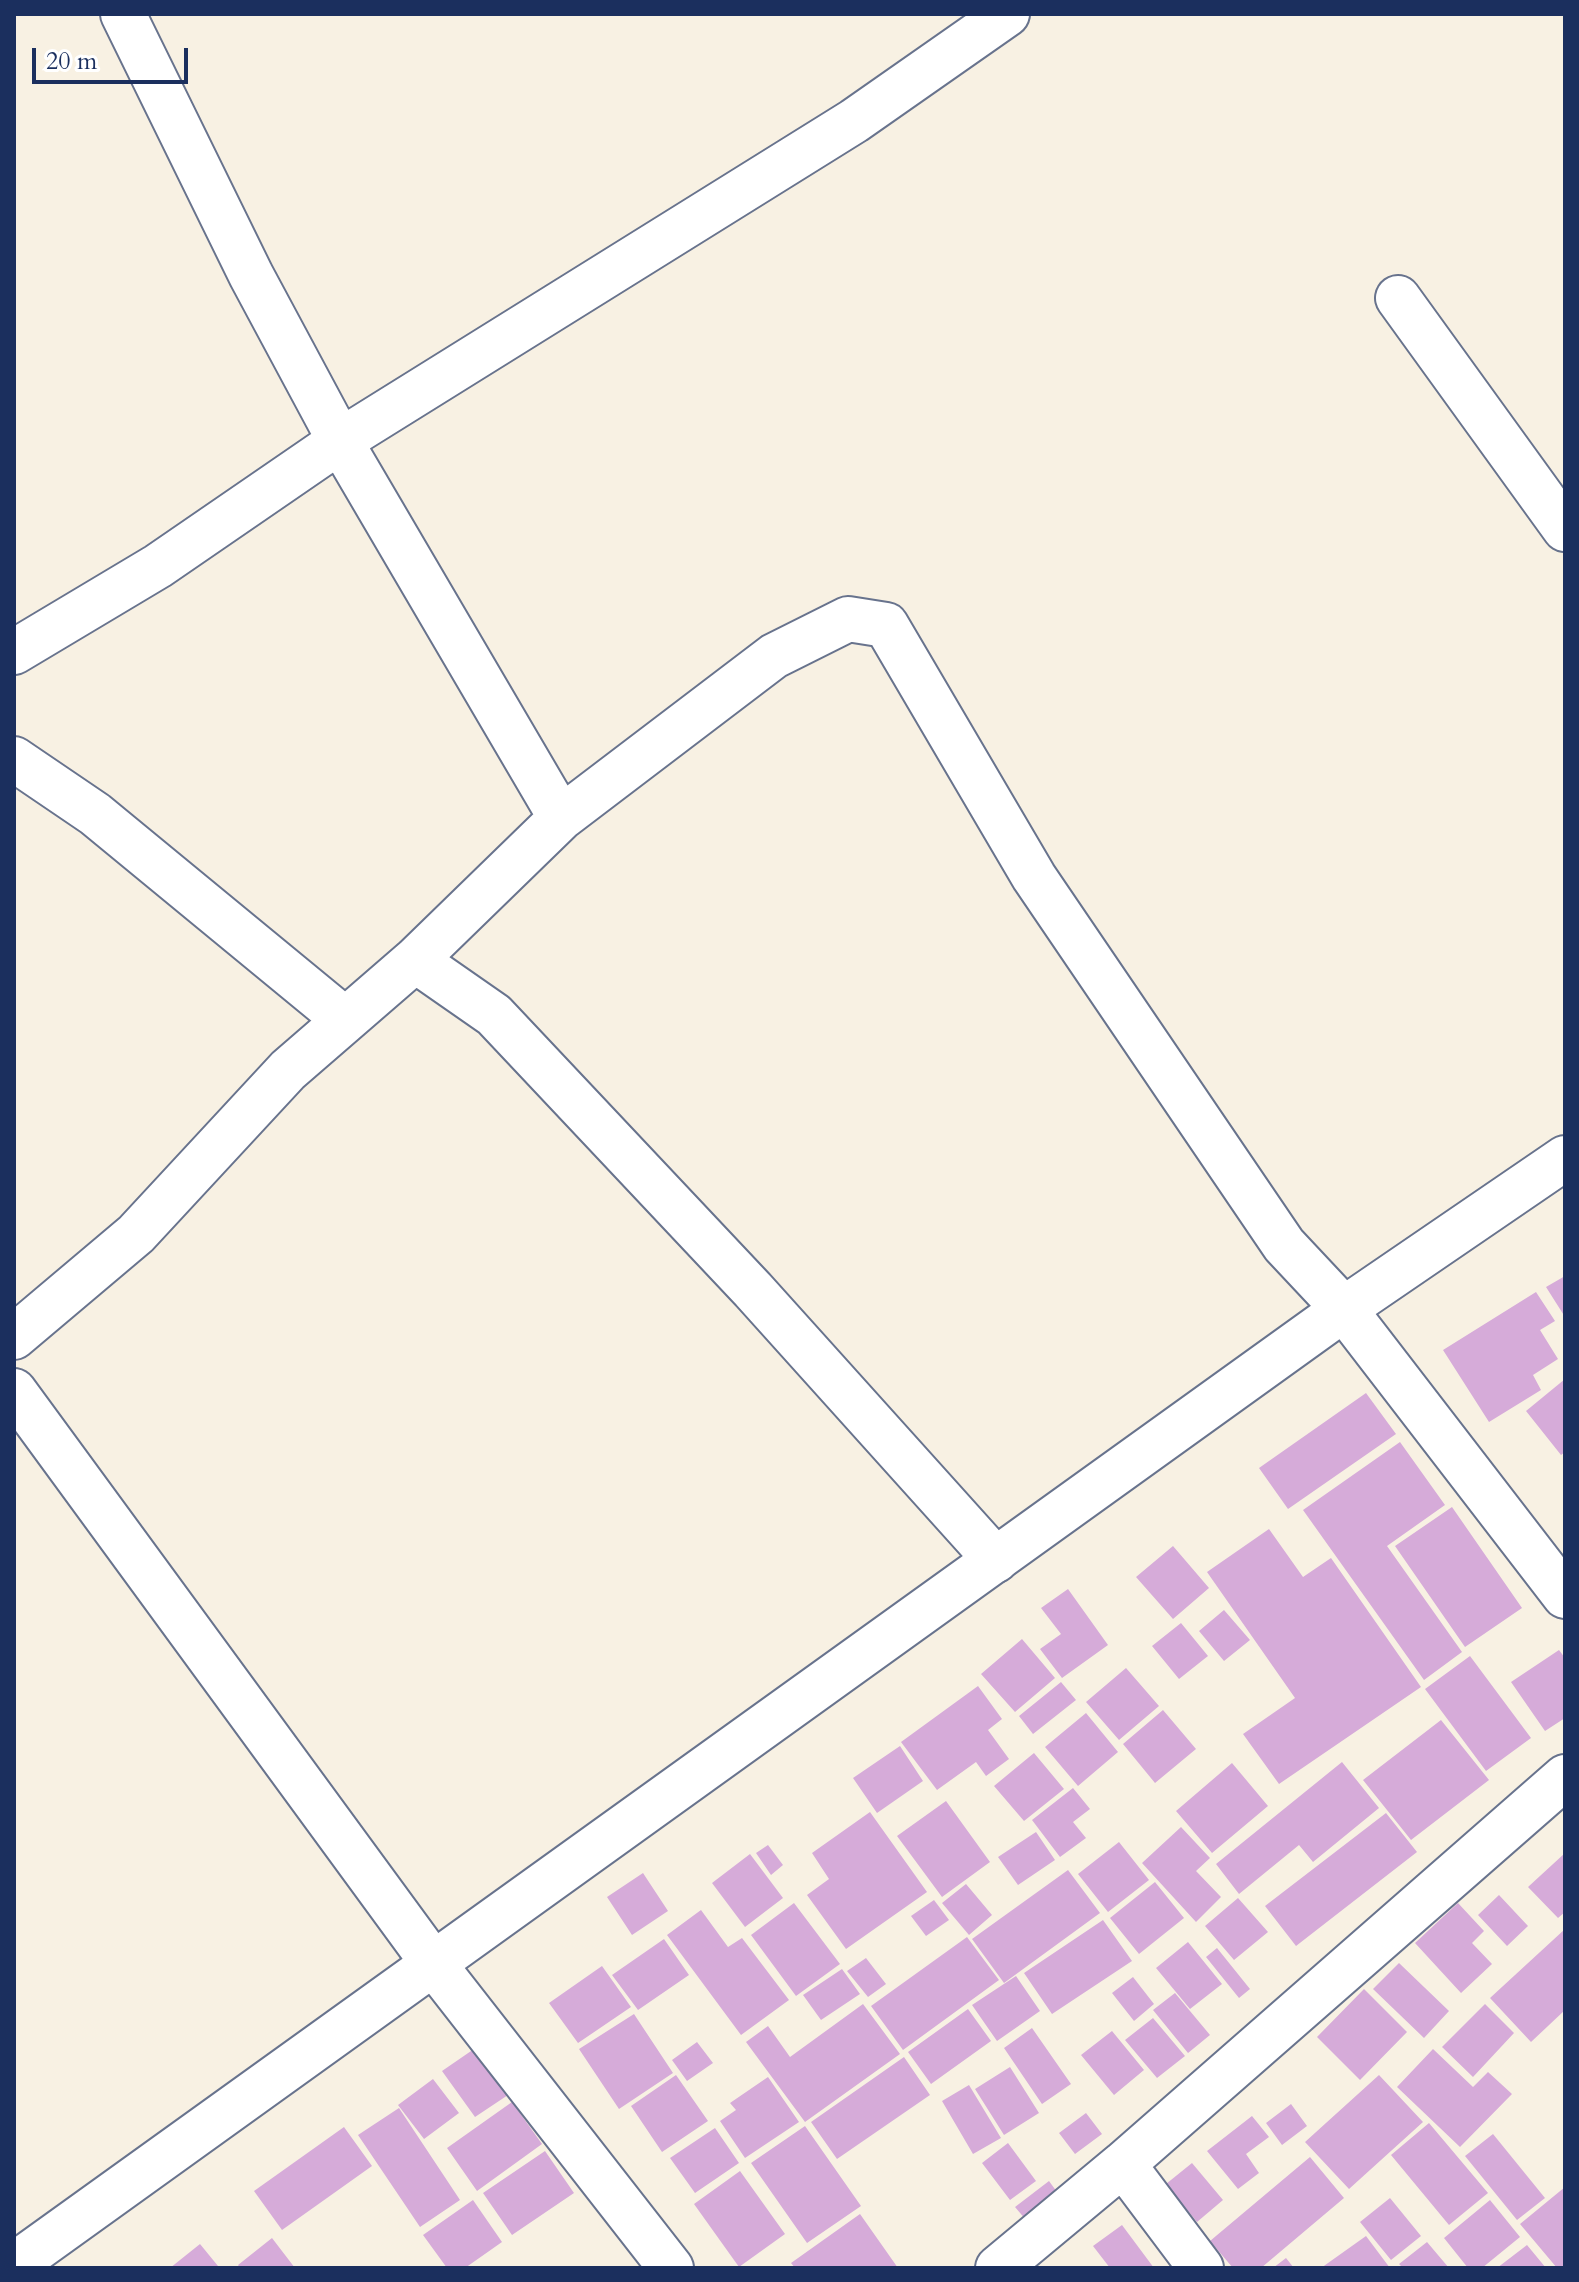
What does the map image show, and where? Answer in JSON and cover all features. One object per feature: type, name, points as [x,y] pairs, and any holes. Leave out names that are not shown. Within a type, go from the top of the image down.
[{"type":"street","points":[[123,14],[251,275],[340,441],[561,818]]},
{"type":"street","points":[[14,652],[158,566],[340,441],[854,121],[1007,14]]},
{"type":"street","points":[[1398,298],[1565,529]]},
{"type":"street","points":[[14,1337],[136,1234],[288,1070],[415,960],[561,818],[774,656],[848,619],[886,625],[925,685],[1034,877],[1284,1245],[1344,1309],[1565,1596]]},
{"type":"street","points":[[14,759],[95,814],[344,1019]]},
{"type":"street","points":[[415,960],[494,1015],[753,1290],[996,1560]]},
{"type":"street","points":[[14,2265],[1344,1309],[1565,1158]]},
{"type":"street","points":[[14,1391],[433,1963],[671,2268]]},
{"type":"street","points":[[998,2268],[1123,2164],[1565,1777]]},
{"type":"street","points":[[1123,2164],[1201,2268]]},
{"type":"building","points":[[1565,1276],[1565,1317],[1546,1287]]},
{"type":"building","points":[[1536,1292],[1555,1321],[1540,1330],[1558,1359],[1533,1375],[1541,1390],[1489,1422],[1443,1350]]},
{"type":"building","points":[[1565,1379],[1565,1452],[1561,1455],[1526,1411]]},
{"type":"building","points":[[1366,1393],[1396,1434],[1288,1509],[1259,1468]]},
{"type":"building","points":[[1400,1442],[1445,1505],[1387,1546],[1462,1652],[1424,1680],[1303,1510]]},
{"type":"building","points":[[1452,1507],[1522,1608],[1465,1647],[1395,1546]]},
{"type":"building","points":[[1269,1529],[1303,1577],[1331,1558],[1421,1687],[1279,1784],[1243,1734],[1295,1698],[1207,1572]]},
{"type":"building","points":[[1173,1546],[1209,1588],[1173,1619],[1136,1577]]},
{"type":"building","points":[[1068,1589],[1108,1645],[1062,1678],[1040,1649],[1061,1634],[1041,1608]]},
{"type":"building","points":[[1224,1610],[1250,1640],[1224,1661],[1199,1631]]},
{"type":"building","points":[[1181,1623],[1208,1656],[1179,1679],[1152,1646]]},
{"type":"building","points":[[1022,1639],[1055,1678],[1015,1712],[981,1674]]},
{"type":"building","points":[[1559,1650],[1565,1658],[1565,1718],[1545,1731],[1511,1682]]},
{"type":"building","points":[[1470,1656],[1531,1738],[1486,1771],[1425,1689]]},
{"type":"building","points":[[1126,1668],[1159,1706],[1119,1740],[1086,1702]]},
{"type":"building","points":[[1061,1682],[1076,1700],[1033,1734],[1019,1716]]},
{"type":"building","points":[[978,1686],[1002,1719],[988,1730],[1009,1759],[986,1776],[976,1762],[937,1790],[901,1742]]},
{"type":"building","points":[[1163,1710],[1196,1749],[1155,1783],[1123,1744]]},
{"type":"building","points":[[1086,1713],[1118,1752],[1078,1786],[1045,1747]]},
{"type":"building","points":[[1441,1720],[1489,1780],[1411,1840],[1363,1780]]},
{"type":"building","points":[[900,1746],[923,1781],[877,1813],[853,1778]]},
{"type":"building","points":[[1034,1753],[1064,1789],[1024,1821],[994,1786]]},
{"type":"building","points":[[1342,1762],[1379,1808],[1313,1862],[1299,1845],[1239,1894],[1216,1864]]},
{"type":"building","points":[[1232,1763],[1268,1806],[1212,1853],[1176,1811]]},
{"type":"building","points":[[1073,1788],[1090,1809],[1073,1822],[1086,1838],[1060,1857],[1032,1820]]},
{"type":"building","points":[[946,1801],[990,1862],[942,1897],[897,1836]]},
{"type":"building","points":[[870,1812],[927,1892],[846,1949],[807,1895],[829,1879],[812,1853]]},
{"type":"building","points":[[1386,1813],[1417,1852],[1296,1946],[1265,1906]]},
{"type":"building","points":[[1181,1827],[1210,1858],[1196,1871],[1221,1897],[1196,1922],[1142,1863]]},
{"type":"building","points":[[1036,1832],[1055,1860],[1018,1885],[998,1857]]},
{"type":"building","points":[[1119,1842],[1149,1880],[1108,1912],[1078,1874]]},
{"type":"building","points":[[768,1845],[783,1865],[771,1875],[756,1853]]},
{"type":"building","points":[[1565,1853],[1565,1912],[1558,1918],[1528,1887]]},
{"type":"building","points":[[750,1854],[783,1898],[745,1927],[712,1883]]},
{"type":"building","points":[[1068,1870],[1100,1913],[1004,1983],[972,1939]]},
{"type":"building","points":[[643,1873],[668,1911],[632,1935],[607,1897]]},
{"type":"building","points":[[1155,1882],[1184,1918],[1139,1954],[1110,1918]]},
{"type":"building","points":[[966,1884],[992,1915],[969,1935],[942,1903]]},
{"type":"building","points":[[1499,1895],[1528,1926],[1507,1946],[1478,1915]]},
{"type":"building","points":[[1238,1898],[1268,1932],[1234,1960],[1205,1926]]},
{"type":"building","points":[[934,1900],[949,1920],[926,1936],[911,1916]]},
{"type":"building","points":[[794,1903],[840,1964],[796,1996],[751,1935]]},
{"type":"building","points":[[1458,1903],[1484,1931],[1472,1943],[1492,1964],[1461,1993],[1415,1943]]},
{"type":"building","points":[[701,1910],[728,1947],[742,1938],[789,2000],[741,2035],[667,1935]]},
{"type":"building","points":[[1103,1920],[1132,1961],[1052,2014],[1024,1973]]},
{"type":"building","points":[[1565,1929],[1565,2010],[1531,2042],[1490,1998]]},
{"type":"building","points":[[967,1937],[999,1980],[903,2050],[871,2006]]},
{"type":"building","points":[[664,1939],[689,1975],[638,2010],[612,1975]]},
{"type":"building","points":[[1188,1942],[1222,1984],[1190,2009],[1156,1968]]},
{"type":"building","points":[[1217,1948],[1250,1989],[1239,1998],[1206,1957]]},
{"type":"building","points":[[866,1958],[886,1984],[868,1997],[847,1971]]},
{"type":"building","points":[[1399,1963],[1449,2011],[1424,2038],[1373,1989]]},
{"type":"building","points":[[602,1966],[631,2007],[578,2043],[549,2003]]},
{"type":"building","points":[[842,1969],[860,1994],[821,2020],[803,1995]]},
{"type":"building","points":[[1016,1976],[1040,2011],[997,2041],[972,2005]]},
{"type":"building","points":[[1133,1977],[1154,2004],[1134,2021],[1112,1993]]},
{"type":"building","points":[[1364,1989],[1407,2032],[1360,2080],[1317,2037]]},
{"type":"building","points":[[1175,1993],[1210,2035],[1188,2053],[1153,2010]]},
{"type":"building","points":[[863,2004],[900,2054],[805,2122],[746,2042],[768,2026],[790,2057]]},
{"type":"building","points":[[1485,2004],[1514,2033],[1473,2077],[1442,2047]]},
{"type":"building","points":[[968,2009],[991,2041],[931,2084],[908,2052]]},
{"type":"building","points":[[634,2014],[673,2073],[619,2109],[579,2049]]},
{"type":"building","points":[[1153,2018],[1185,2056],[1157,2078],[1125,2040]]},
{"type":"building","points":[[1032,2028],[1071,2084],[1042,2104],[1004,2048]]},
{"type":"building","points":[[1112,2031],[1144,2070],[1114,2095],[1081,2055]]},
{"type":"building","points":[[697,2042],[713,2063],[687,2081],[672,2060]]},
{"type":"building","points":[[474,2049],[508,2095],[475,2117],[442,2071]]},
{"type":"building","points":[[1433,2049],[1473,2087],[1488,2072],[1512,2094],[1460,2147],[1397,2087]]},
{"type":"building","points":[[904,2057],[930,2095],[837,2159],[811,2122]]},
{"type":"building","points":[[1010,2067],[1039,2113],[1004,2135],[975,2089]]},
{"type":"building","points":[[676,2075],[708,2121],[662,2152],[631,2106]]},
{"type":"building","points":[[1379,2075],[1423,2122],[1349,2189],[1305,2142]]},
{"type":"building","points":[[768,2077],[799,2122],[745,2158],[720,2121],[736,2110],[730,2103]]},
{"type":"building","points":[[433,2079],[459,2113],[424,2139],[398,2105]]},
{"type":"building","points":[[969,2085],[1001,2138],[973,2154],[942,2101]]},
{"type":"building","points":[[512,2102],[542,2144],[477,2191],[447,2148]]},
{"type":"building","points":[[1291,2104],[1307,2126],[1282,2145],[1266,2123]]},
{"type":"building","points":[[399,2108],[460,2200],[420,2227],[358,2135]]},
{"type":"building","points":[[1086,2113],[1102,2134],[1075,2154],[1059,2133]]},
{"type":"building","points":[[1252,2116],[1269,2137],[1246,2154],[1259,2173],[1238,2189],[1207,2151]]},
{"type":"building","points":[[1429,2123],[1488,2193],[1449,2225],[1391,2155]]},
{"type":"building","points":[[805,2126],[861,2206],[807,2243],[751,2163]]},
{"type":"building","points":[[344,2127],[372,2166],[282,2230],[254,2191]]},
{"type":"building","points":[[715,2128],[739,2163],[695,2193],[670,2158]]},
{"type":"building","points":[[1493,2134],[1545,2198],[1517,2220],[1465,2156]]},
{"type":"building","points":[[1008,2143],[1036,2181],[1010,2200],[982,2163]]},
{"type":"building","points":[[545,2151],[574,2193],[512,2235],[483,2193]]},
{"type":"building","points":[[1310,2157],[1344,2198],[1261,2268],[1233,2268],[1210,2241]]},
{"type":"building","points":[[1192,2163],[1223,2200],[1197,2222],[1166,2184]]},
{"type":"building","points":[[740,2171],[785,2234],[739,2267],[694,2204]]},
{"type":"building","points":[[1049,2181],[1065,2203],[1032,2227],[1015,2207]]},
{"type":"building","points":[[1565,2187],[1565,2268],[1557,2268],[1520,2224]]},
{"type":"building","points":[[1390,2198],[1421,2236],[1391,2260],[1360,2222]]},
{"type":"building","points":[[473,2200],[502,2242],[465,2268],[447,2268],[423,2235]]},
{"type":"building","points":[[1490,2200],[1520,2237],[1482,2268],[1468,2268],[1444,2238]]},
{"type":"building","points":[[860,2214],[898,2268],[795,2268],[791,2263]]},
{"type":"building","points":[[1122,2225],[1154,2268],[1110,2268],[1093,2246]]},
{"type":"building","points":[[1366,2236],[1390,2268],[1321,2268]]},
{"type":"building","points":[[272,2238],[295,2268],[240,2268],[238,2265]]},
{"type":"building","points":[[1427,2242],[1449,2268],[1403,2268],[1399,2264]]},
{"type":"building","points":[[200,2244],[218,2266],[170,2268]]},
{"type":"building","points":[[1527,2245],[1546,2268],[1497,2268]]},
{"type":"building","points":[[1286,2258],[1294,2268],[1273,2268]]}]
